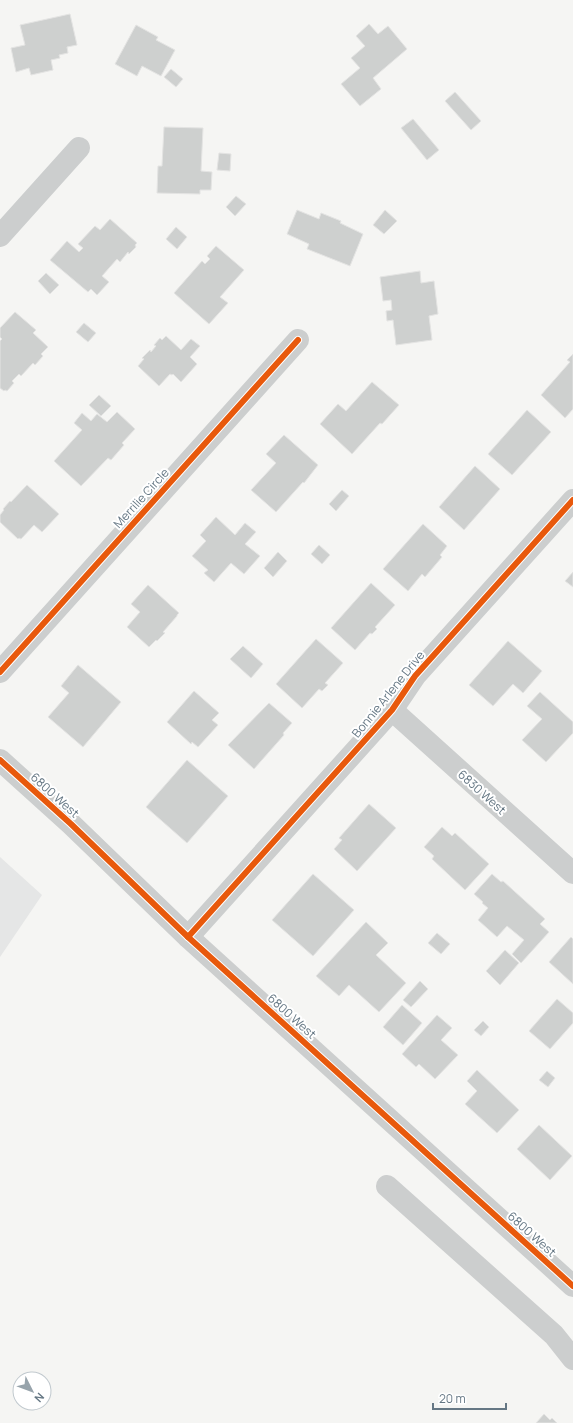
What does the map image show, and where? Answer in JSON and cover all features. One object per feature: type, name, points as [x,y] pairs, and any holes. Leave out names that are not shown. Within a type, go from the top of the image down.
[{"type":"street","points":[[0,236],[79,148]]},
{"type":"street","name":"Merrilie Circle","points":[[0,672],[298,340]]},
{"type":"street","name":"Bonnie Arlene Drive","points":[[188,937],[392,710],[415,676],[573,500]]},
{"type":"street","name":"6830 West","points":[[392,710],[573,873]]},
{"type":"street","name":"6800 West","points":[[0,760],[71,824],[188,937],[573,1286]]},
{"type":"street","points":[[387,1186],[554,1335],[573,1359]]},
{"type":"shaded area","points":[[0,857],[42,895],[0,957]]},
{"type":"building","points":[[70,14],[77,45],[67,47],[68,53],[59,55],[60,58],[51,60],[53,70],[31,75],[29,68],[16,72],[11,48],[25,45],[20,25]]},
{"type":"building","points":[[369,24],[378,34],[388,26],[407,49],[373,78],[381,89],[360,106],[341,84],[360,68],[351,58],[365,46],[356,36]]},
{"type":"building","points":[[136,25],[158,37],[156,40],[175,50],[161,76],[142,66],[137,76],[115,64]]},
{"type":"building","points":[[171,69],[183,79],[176,87],[164,77]]},
{"type":"building","points":[[455,92],[481,121],[471,130],[445,101]]},
{"type":"building","points":[[413,119],[439,150],[427,160],[401,128]]},
{"type":"building","points":[[164,127],[203,128],[201,171],[212,172],[211,190],[200,190],[200,194],[157,193],[158,166],[162,166]]},
{"type":"building","points":[[219,153],[231,154],[230,171],[217,170]]},
{"type":"building","points":[[236,196],[246,204],[235,216],[226,207]]},
{"type":"building","points":[[297,210],[319,219],[321,213],[341,221],[340,223],[363,234],[350,266],[307,249],[309,244],[287,234]]},
{"type":"building","points":[[385,210],[397,221],[384,234],[373,225]]},
{"type":"building","points":[[110,219],[137,243],[135,245],[136,247],[129,254],[128,252],[120,262],[117,259],[102,276],[109,282],[97,295],[91,289],[88,292],[50,260],[67,241],[79,252],[83,248],[78,244],[95,226],[100,230]]},
{"type":"building","points":[[176,227],[187,237],[177,249],[166,239]]},
{"type":"building","points":[[216,246],[244,270],[220,297],[228,303],[209,324],[174,293],[202,261],[205,264],[210,259],[207,256]]},
{"type":"building","points":[[420,271],[421,283],[434,281],[438,314],[429,316],[432,340],[396,345],[393,320],[387,321],[386,311],[392,310],[391,300],[383,301],[380,277]]},
{"type":"building","points":[[46,273],[59,285],[50,294],[38,281]]},
{"type":"building","points":[[15,312],[36,330],[33,333],[48,347],[41,354],[43,356],[35,365],[33,363],[21,376],[19,374],[12,381],[14,383],[7,391],[4,391],[0,388],[0,341],[2,339],[0,337],[0,328]]},
{"type":"building","points":[[84,323],[96,333],[88,342],[76,332]]},
{"type":"building","points":[[166,336],[181,350],[191,339],[200,346],[190,357],[197,364],[181,382],[173,374],[170,374],[159,386],[138,366],[144,359],[142,358],[150,350],[151,352],[156,346],[154,345],[160,338],[162,340]]},
{"type":"building","points":[[573,354],[573,409],[565,418],[541,395],[570,362],[567,360]]},
{"type":"building","points":[[372,382],[399,405],[382,424],[380,423],[352,454],[320,424],[338,404],[346,411]]},
{"type":"building","points":[[99,395],[111,406],[101,416],[89,405]]},
{"type":"building","points":[[527,410],[551,432],[512,475],[488,454]]},
{"type":"building","points":[[117,412],[135,429],[122,443],[124,445],[111,460],[108,458],[81,486],[54,461],[82,430],[74,423],[82,413],[91,421],[97,414],[107,422]]},
{"type":"building","points":[[284,435],[318,465],[304,483],[303,482],[276,512],[251,490],[276,463],[266,454]]},
{"type":"building","points":[[475,466],[500,489],[464,530],[439,507]]},
{"type":"building","points":[[27,485],[59,514],[42,532],[34,525],[21,539],[18,539],[0,522],[0,515],[10,501],[11,502]]},
{"type":"building","points":[[342,490],[349,496],[336,511],[329,504]]},
{"type":"building","points":[[216,517],[235,535],[245,523],[256,532],[245,544],[260,556],[244,574],[231,563],[214,582],[204,573],[208,570],[192,556],[206,541],[200,535]]},
{"type":"building","points":[[423,524],[447,546],[440,555],[442,557],[425,577],[422,574],[408,591],[383,569]]},
{"type":"building","points":[[319,545],[330,555],[322,564],[311,554]]},
{"type":"building","points":[[278,552],[287,561],[273,577],[264,568]]},
{"type":"building","points":[[573,572],[573,587],[565,581]]},
{"type":"building","points":[[371,583],[395,605],[375,627],[377,629],[372,634],[370,633],[355,650],[331,628]]},
{"type":"building","points":[[148,585],[179,613],[163,632],[165,633],[149,647],[127,627],[140,612],[131,604]]},
{"type":"building","points":[[316,639],[343,663],[325,683],[328,685],[322,691],[319,689],[302,708],[276,684]]},
{"type":"building","points":[[508,641],[542,671],[523,693],[513,684],[493,706],[469,685]]},
{"type":"building","points":[[243,646],[263,664],[251,678],[230,659]]},
{"type":"building","points":[[78,665],[121,702],[83,747],[48,717],[69,693],[61,686]]},
{"type":"building","points":[[194,691],[219,713],[212,720],[218,725],[198,747],[192,742],[191,744],[167,722]]},
{"type":"building","points":[[540,692],[573,722],[573,733],[546,762],[522,740],[542,719],[527,706]]},
{"type":"building","points":[[269,703],[292,723],[283,733],[284,735],[254,769],[228,745]]},
{"type":"building","points":[[187,760],[228,796],[187,843],[146,807]]},
{"type":"building","points":[[369,804],[396,828],[357,871],[334,849],[342,840],[339,838]]},
{"type":"building","points":[[442,827],[452,836],[455,833],[489,864],[465,890],[432,859],[434,856],[424,847]]},
{"type":"building","points":[[313,874],[354,910],[313,956],[272,920]]},
{"type":"building","points":[[492,874],[501,882],[503,881],[545,919],[540,924],[549,932],[521,963],[512,954],[524,940],[507,926],[497,937],[478,920],[488,908],[474,894]]},
{"type":"building","points":[[366,922],[388,943],[376,955],[406,983],[379,1012],[349,985],[339,996],[316,976]]},
{"type":"building","points":[[437,933],[450,944],[441,954],[428,943]]},
{"type":"building","points":[[571,937],[573,939],[573,984],[549,962]]},
{"type":"building","points":[[505,950],[519,963],[500,985],[486,971]]},
{"type":"building","points":[[420,981],[428,989],[411,1007],[403,1000]]},
{"type":"building","points":[[557,999],[573,1013],[573,1023],[550,1049],[529,1031]]},
{"type":"building","points":[[402,1005],[422,1023],[403,1045],[383,1027]]},
{"type":"building","points":[[437,1015],[452,1028],[441,1040],[458,1055],[435,1079],[419,1064],[416,1067],[402,1054]]},
{"type":"building","points":[[483,1021],[489,1027],[481,1036],[474,1030]]},
{"type":"building","points":[[477,1070],[519,1110],[497,1133],[465,1104],[477,1091],[467,1081]]},
{"type":"building","points":[[547,1071],[555,1078],[548,1087],[539,1080]]},
{"type":"building","points":[[539,1125],[572,1156],[550,1180],[517,1149]]},
{"type":"building","points":[[544,1414],[550,1420],[552,1418],[557,1423],[536,1423]]},
{"type":"cycle path","points":[[0,672],[298,340]]},
{"type":"cycle path","points":[[188,937],[392,710],[415,676],[573,500]]},
{"type":"cycle path","points":[[0,760],[71,824],[188,937],[573,1286]]}]
